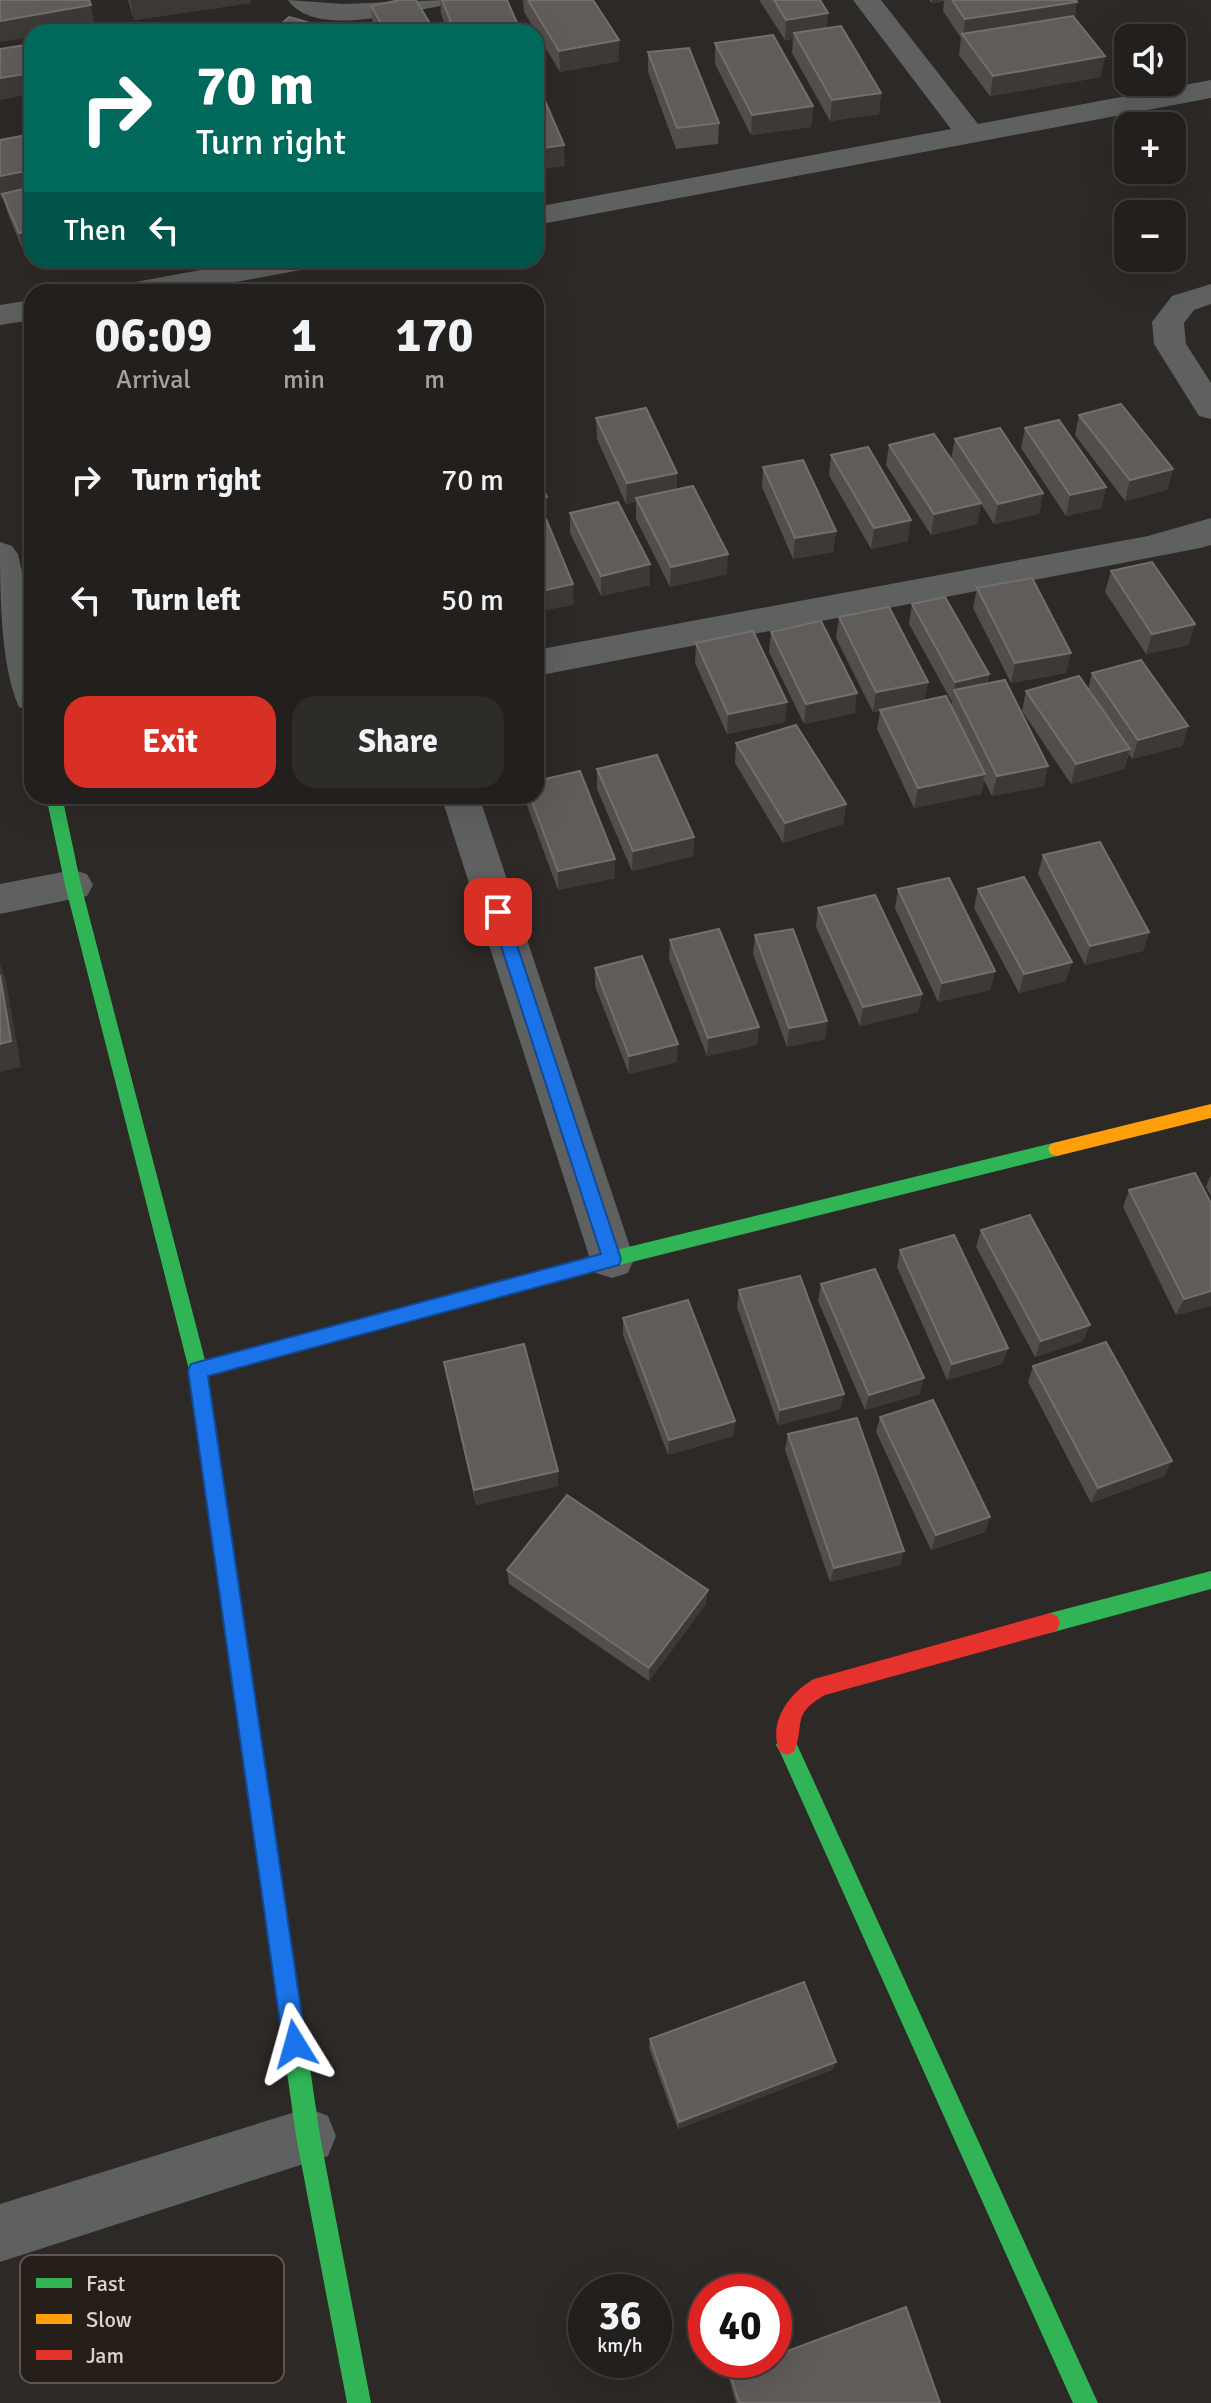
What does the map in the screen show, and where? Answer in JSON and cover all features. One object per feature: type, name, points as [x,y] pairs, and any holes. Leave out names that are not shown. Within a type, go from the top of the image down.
[{"type":"street","points":[[302,0],[312,10],[329,12],[430,0]]},
{"type":"street","points":[[867,0],[970,134]]},
{"type":"street","points":[[544,214],[1211,89]]},
{"type":"street","points":[[219,284],[275,279],[293,268]]},
{"type":"street","points":[[1211,294],[1183,303],[1168,322],[1170,344],[1211,409]]},
{"type":"street","points":[[0,315],[24,311]]},
{"type":"street","points":[[544,661],[1148,548],[1200,536],[1211,530]]},
{"type":"street","points":[[0,554],[24,662]]},
{"type":"street","points":[[56,804],[73,885],[198,1370],[308,2136],[359,2403]]},
{"type":"street","points":[[463,804],[612,1259]]},
{"type":"street","points":[[0,899],[73,885]]},
{"type":"street","points":[[198,1370],[612,1259],[1211,1111]]},
{"type":"street","points":[[1086,2403],[788,1751],[785,1728],[793,1704],[806,1691],[834,1680],[1211,1580]]},
{"type":"street","points":[[0,2233],[308,2136]]},
{"type":"building","points":[[0,0],[89,0],[91,5],[0,21]]},
{"type":"building","points":[[416,0],[430,24],[381,24],[371,6]]},
{"type":"building","points":[[442,0],[507,0],[518,24],[452,24]]},
{"type":"building","points":[[528,0],[593,0],[619,40],[559,51]]},
{"type":"building","points":[[774,0],[820,0],[828,13],[786,20]]},
{"type":"building","points":[[952,0],[1076,0],[1077,2],[965,19]]},
{"type":"building","points":[[1073,16],[1105,56],[993,76],[962,34]]},
{"type":"building","points":[[289,17],[310,23],[309,24],[281,24]]},
{"type":"building","points":[[841,26],[881,93],[832,100],[794,33]]},
{"type":"building","points":[[773,35],[813,106],[752,115],[715,43]]},
{"type":"building","points":[[24,45],[24,74],[0,78],[0,49]]},
{"type":"building","points":[[689,48],[719,123],[677,128],[648,52]]},
{"type":"building","points":[[544,99],[564,145],[544,148]]},
{"type":"building","points":[[24,136],[24,172],[0,176],[0,140]]},
{"type":"building","points":[[24,189],[24,232],[19,233],[2,194]]},
{"type":"building","points":[[1121,404],[1173,469],[1130,480],[1079,415]]},
{"type":"building","points":[[646,408],[677,473],[627,483],[596,418]]},
{"type":"building","points":[[1059,420],[1106,487],[1070,495],[1025,428]]},
{"type":"building","points":[[1000,428],[1043,493],[998,504],[955,439]]},
{"type":"building","points":[[934,434],[981,503],[934,514],[889,445]]},
{"type":"building","points":[[868,447],[911,520],[874,528],[831,455]]},
{"type":"building","points":[[803,460],[836,531],[795,538],[763,467]]},
{"type":"building","points":[[693,486],[728,554],[671,567],[636,498]]},
{"type":"building","points":[[618,502],[650,564],[601,576],[570,513]]},
{"type":"building","points":[[544,519],[573,584],[544,590]]},
{"type":"building","points":[[1152,562],[1195,624],[1152,634],[1111,571]]},
{"type":"building","points":[[1032,578],[1071,653],[1015,663],[977,588]]},
{"type":"building","points":[[945,597],[989,674],[955,682],[912,604]]},
{"type":"building","points":[[889,607],[928,682],[876,692],[839,617]]},
{"type":"building","points":[[821,621],[857,693],[806,704],[771,632]]},
{"type":"building","points":[[753,631],[787,702],[728,714],[696,643]]},
{"type":"building","points":[[1141,660],[1188,726],[1138,740],[1092,673]]},
{"type":"building","points":[[1079,676],[1130,749],[1076,764],[1026,691]]},
{"type":"building","points":[[1005,680],[1048,766],[997,776],[954,690]]},
{"type":"building","points":[[946,696],[985,774],[918,788],[880,710]]},
{"type":"building","points":[[796,725],[846,804],[785,823],[736,743]]},
{"type":"building","points":[[657,755],[694,837],[633,851],[597,769]]},
{"type":"building","points":[[580,771],[615,859],[558,871],[533,804],[544,804],[544,779]]},
{"type":"building","points":[[1100,842],[1149,932],[1090,946],[1043,855]]},
{"type":"building","points":[[1024,877],[1072,962],[1024,974],[978,889]]},
{"type":"building","points":[[949,878],[995,971],[942,983],[898,889]]},
{"type":"building","points":[[875,895],[922,994],[863,1007],[818,908]]},
{"type":"building","points":[[719,929],[759,1027],[708,1038],[670,940]]},
{"type":"building","points":[[793,929],[827,1021],[789,1028],[755,935]]},
{"type":"building","points":[[642,956],[678,1044],[629,1056],[595,968]]},
{"type":"building","points":[[0,975],[11,1041],[0,1044]]},
{"type":"building","points":[[1195,1173],[1211,1203],[1211,1291],[1184,1299],[1129,1190]]},
{"type":"building","points":[[1030,1215],[1090,1325],[1041,1341],[981,1230]]},
{"type":"building","points":[[954,1235],[1008,1348],[952,1364],[900,1250]]},
{"type":"building","points":[[875,1269],[924,1378],[869,1395],[821,1284]]},
{"type":"building","points":[[800,1276],[844,1394],[780,1410],[739,1290]]},
{"type":"building","points":[[688,1300],[735,1421],[669,1440],[623,1318]]},
{"type":"building","points":[[1106,1342],[1172,1461],[1098,1488],[1033,1366]]},
{"type":"building","points":[[524,1344],[558,1471],[474,1490],[444,1362]]},
{"type":"building","points":[[933,1400],[990,1517],[936,1535],[880,1417]]},
{"type":"building","points":[[857,1418],[904,1551],[834,1568],[788,1434]]},
{"type":"building","points":[[567,1495],[708,1590],[649,1668],[507,1570]]},
{"type":"building","points":[[804,1982],[836,2062],[679,2122],[650,2039]]},
{"type":"building","points":[[906,2307],[940,2403],[739,2403],[732,2378],[792,2378],[792,2349]]},
{"type":"traffic: fast","points":[[56,804],[73,885],[198,1370],[224,1552]]},
{"type":"traffic: fast","points":[[198,1370],[612,1259],[1057,1149]]},
{"type":"traffic: fast","points":[[1050,1623],[1211,1580]]},
{"type":"traffic: fast","points":[[787,1745],[1086,2403]]},
{"type":"traffic: fast","points":[[259,1797],[308,2136],[359,2403]]},
{"type":"traffic: slow","points":[[1057,1149],[1211,1111]]},
{"type":"traffic: jam","points":[[224,1552],[259,1797]]},
{"type":"traffic: jam","points":[[787,1745],[790,1717],[798,1703],[821,1686],[1050,1623]]},
{"type":"route","points":[[295,2044],[198,1370],[612,1259],[498,912]]}]
